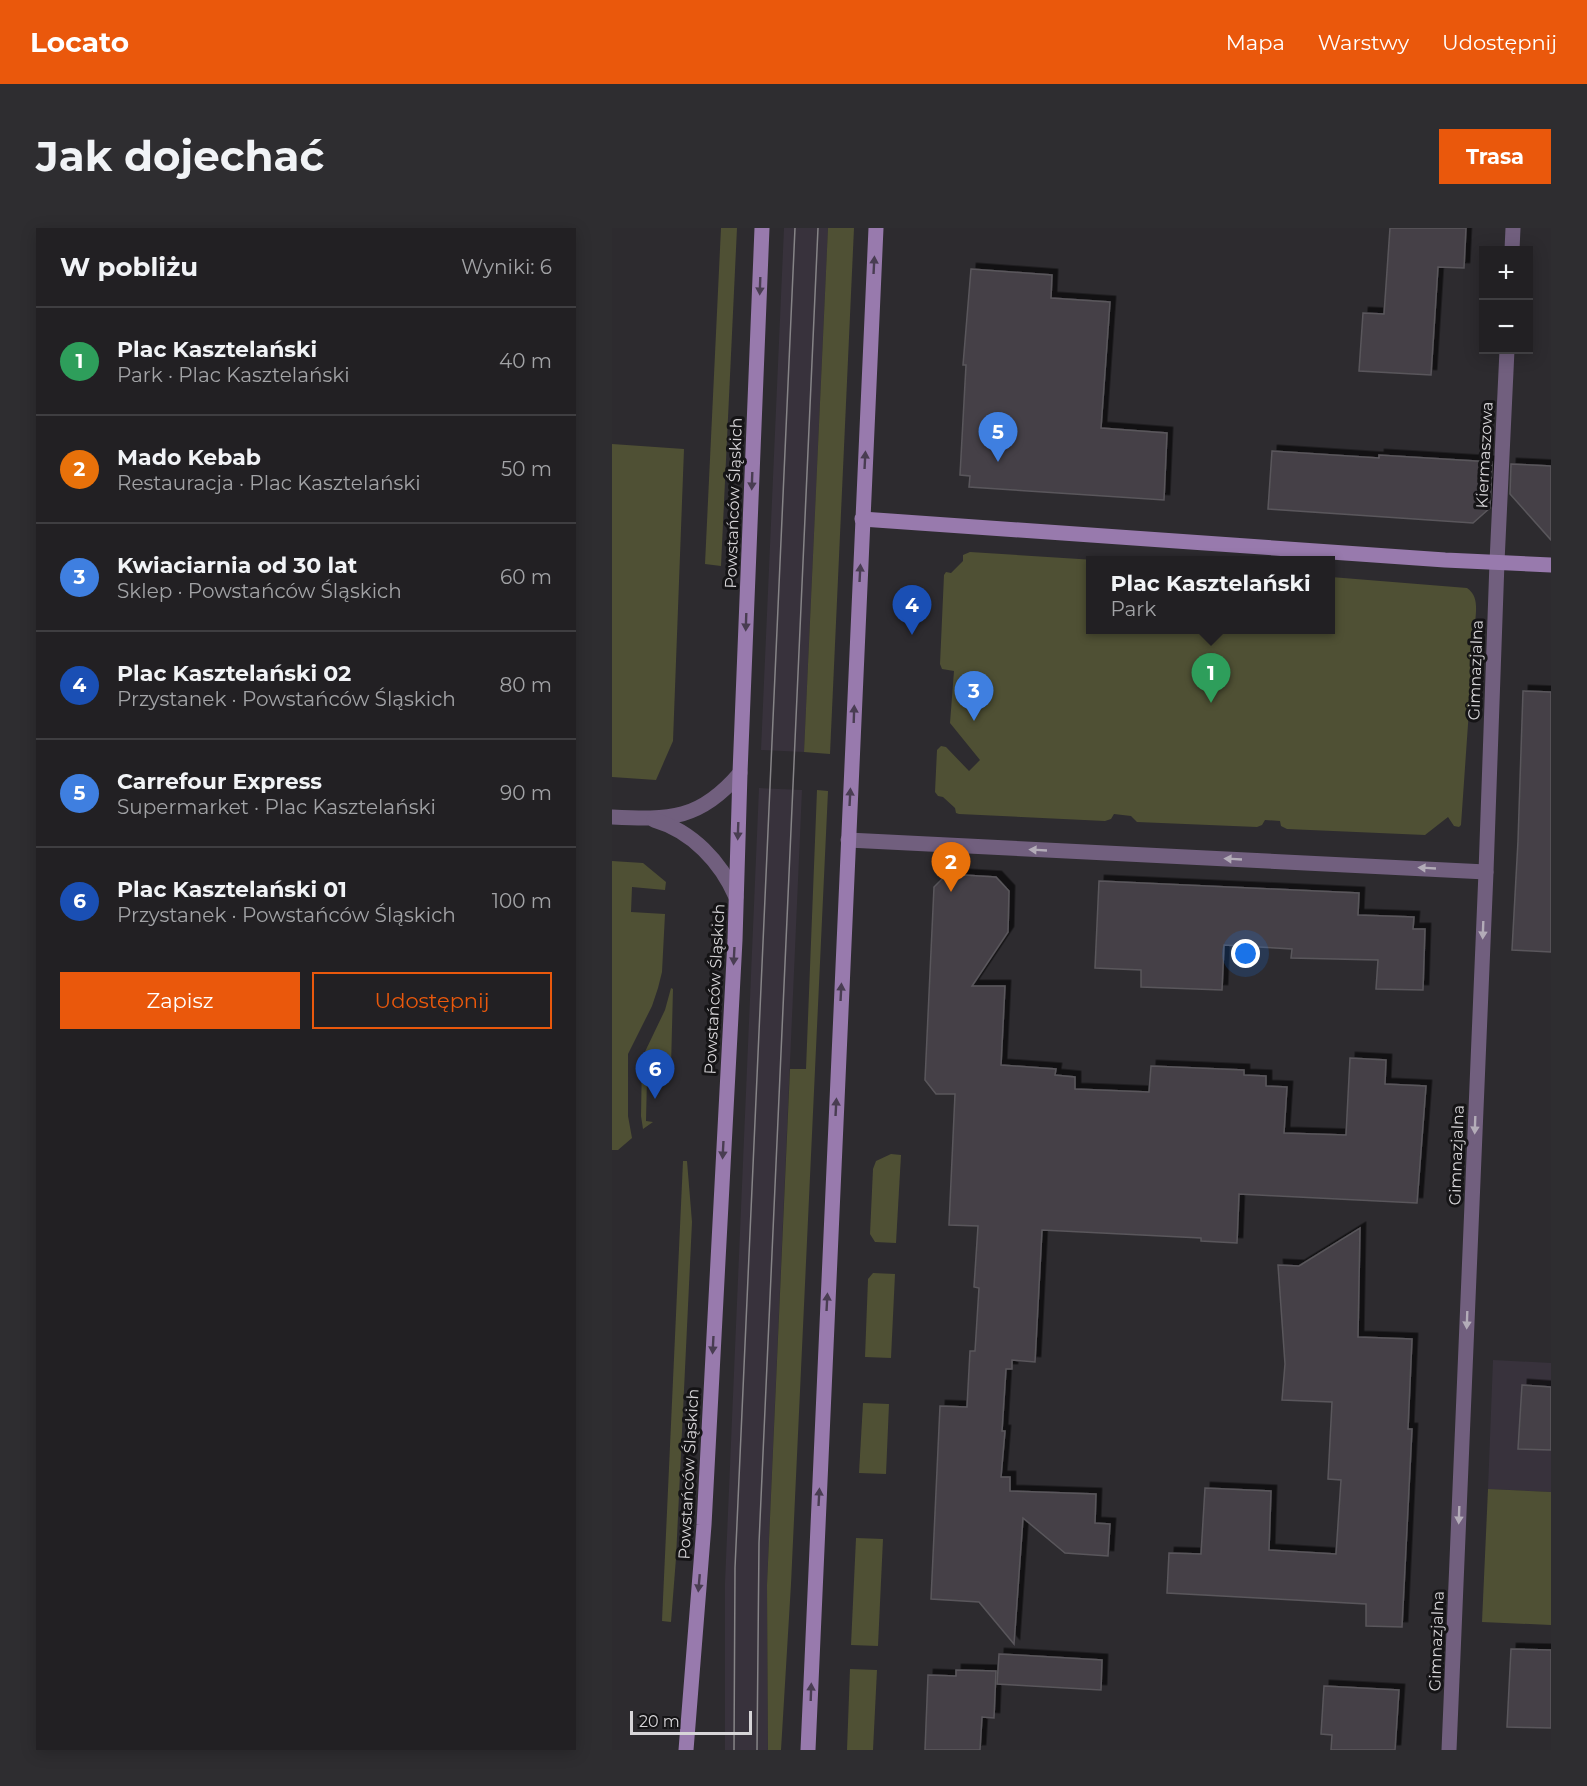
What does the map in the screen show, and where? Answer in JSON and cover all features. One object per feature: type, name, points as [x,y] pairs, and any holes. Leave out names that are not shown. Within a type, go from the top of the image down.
[{"type":"main road","name":"Powstańców Śląskich","points":[[686,1750],[704,1525],[736,897],[762,228]]},
{"type":"main road","points":[[808,1750],[876,228]]},
{"type":"main road","points":[[862,519],[1445,560],[1551,565]]},
{"type":"street","points":[[1512,246],[1514,228]]},
{"type":"street","name":"Kiermaszowa","points":[[1497,562],[1508,354]]},
{"type":"street","name":"Gimnazjalna","points":[[1449,1750],[1497,562]]},
{"type":"street","points":[[612,817],[652,819],[675,817],[703,806],[726,789],[740,773]]},
{"type":"street","points":[[652,819],[668,824],[682,833],[715,860],[727,877],[736,897]]},
{"type":"street","points":[[848,840],[1486,872]]},
{"type":"shaded area","points":[[784,228],[828,228],[804,752],[761,750]]},
{"type":"shaded area","points":[[759,788],[802,790],[767,1585],[768,1750],[725,1750],[725,1583]]},
{"type":"shaded area","points":[[1493,1360],[1551,1363],[1551,1492],[1488,1489]]},
{"type":"green space","points":[[721,228],[737,228],[721,566],[705,564]]},
{"type":"green space","points":[[828,228],[854,228],[830,754],[804,752]]},
{"type":"green space","points":[[612,444],[684,449],[673,741],[656,780],[612,777]]},
{"type":"green space","points":[[970,552],[1086,559],[1086,634],[1335,634],[1335,577],[1467,588],[1475,599],[1476,609],[1461,825],[1454,826],[1448,817],[1425,835],[1287,829],[1281,826],[1280,821],[1265,820],[1257,827],[1137,822],[1131,816],[1114,814],[1111,819],[1105,821],[956,813],[955,808],[935,792],[937,750],[941,746],[946,747],[969,771],[980,760],[950,723],[954,671],[942,669],[940,664],[944,575],[946,572],[951,573],[963,561],[963,555]]},
{"type":"green space","points":[[817,790],[828,791],[791,1584],[781,1750],[768,1750],[767,1585],[790,1069],[806,1069]]},
{"type":"green space","points":[[612,861],[643,863],[666,882],[665,890],[632,887],[631,912],[665,914],[662,972],[652,1006],[628,1054],[628,1116],[632,1138],[618,1150],[612,1150]]},
{"type":"green space","points":[[671,988],[673,989],[671,1067],[655,1077],[647,1077],[646,1121],[653,1122],[643,1129],[641,1116],[642,1058],[665,1010]]},
{"type":"green space","points":[[891,1154],[901,1155],[896,1243],[875,1242],[870,1234],[873,1169],[876,1161]]},
{"type":"green space","points":[[683,1161],[687,1161],[692,1222],[671,1622],[662,1621]]},
{"type":"green space","points":[[873,1273],[895,1274],[891,1358],[865,1357],[868,1279]]},
{"type":"green space","points":[[863,1403],[889,1404],[886,1474],[859,1473]]},
{"type":"green space","points":[[1488,1489],[1551,1492],[1551,1625],[1482,1622]]},
{"type":"green space","points":[[856,1538],[883,1539],[878,1646],[851,1645]]},
{"type":"green space","points":[[850,1669],[877,1670],[873,1750],[847,1750]]},
{"type":"building","points":[[1390,228],[1466,228],[1464,268],[1438,267],[1431,375],[1359,371],[1363,313],[1384,314]]},
{"type":"building","points":[[971,269],[1052,275],[1051,298],[1110,302],[1101,428],[1167,433],[1164,500],[969,487],[970,476],[960,475],[966,365],[963,365]]},
{"type":"building","points":[[1272,451],[1492,462],[1490,508],[1473,523],[1268,509]]},
{"type":"building","points":[[1511,464],[1551,466],[1551,540],[1510,494]]},
{"type":"building","points":[[1523,691],[1551,692],[1551,952],[1512,950]]},
{"type":"building","points":[[947,874],[996,877],[1009,891],[1008,932],[972,986],[1005,986],[1001,1065],[1056,1069],[1055,1075],[1075,1077],[1075,1089],[1149,1092],[1151,1066],[1244,1070],[1244,1075],[1266,1076],[1266,1086],[1287,1087],[1284,1133],[1346,1135],[1350,1058],[1386,1060],[1385,1084],[1426,1086],[1417,1203],[1239,1194],[1237,1243],[1201,1241],[1201,1238],[1042,1230],[1035,1362],[1012,1360],[1012,1369],[1006,1369],[1002,1431],[1005,1431],[1001,1477],[1010,1477],[1010,1491],[1096,1494],[1095,1523],[1110,1524],[1108,1556],[1065,1553],[1023,1518],[1014,1644],[979,1602],[931,1599],[940,1406],[967,1407],[970,1351],[975,1351],[979,1288],[974,1287],[978,1226],[949,1225],[955,1094],[936,1094],[925,1080],[934,887]]},
{"type":"building","points":[[1099,881],[1359,893],[1358,915],[1414,917],[1413,929],[1425,929],[1423,990],[1376,989],[1378,960],[1291,958],[1292,949],[1224,945],[1222,990],[1141,987],[1141,970],[1095,968]]},
{"type":"building","points":[[1360,1228],[1358,1337],[1412,1339],[1408,1429],[1412,1429],[1402,1627],[1366,1626],[1366,1604],[1167,1593],[1169,1553],[1201,1554],[1205,1488],[1271,1491],[1269,1550],[1336,1554],[1341,1480],[1328,1479],[1332,1402],[1282,1400],[1285,1364],[1278,1265],[1299,1266]]},
{"type":"building","points":[[1522,1385],[1551,1387],[1551,1450],[1518,1449]]},
{"type":"building","points":[[1511,1649],[1551,1650],[1551,1728],[1507,1727]]},
{"type":"building","points":[[999,1654],[1102,1660],[1101,1690],[997,1684]]},
{"type":"building","points":[[956,1670],[996,1671],[994,1718],[982,1717],[980,1750],[925,1750],[928,1675],[956,1676]]},
{"type":"building","points":[[1324,1686],[1399,1690],[1395,1750],[1331,1750],[1332,1735],[1321,1734]]},
{"type":"tram line","points":[[734,1750],[735,1568],[795,228]]},
{"type":"tram line","points":[[757,1750],[759,1543],[818,228]]},
{"type":"place","name":"Carrefour Express","points":[[998,462]]},
{"type":"place","name":"Plac Kasztelański 02","points":[[912,635]]},
{"type":"place","name":"Plac Kasztelański","points":[[1211,703]]},
{"type":"place","name":"Kwiaciarnia od 30 lat","points":[[974,721]]},
{"type":"place","name":"Mado Kebab","points":[[951,892]]},
{"type":"place","name":"Plac Kasztelański 01","points":[[655,1099]]}]
